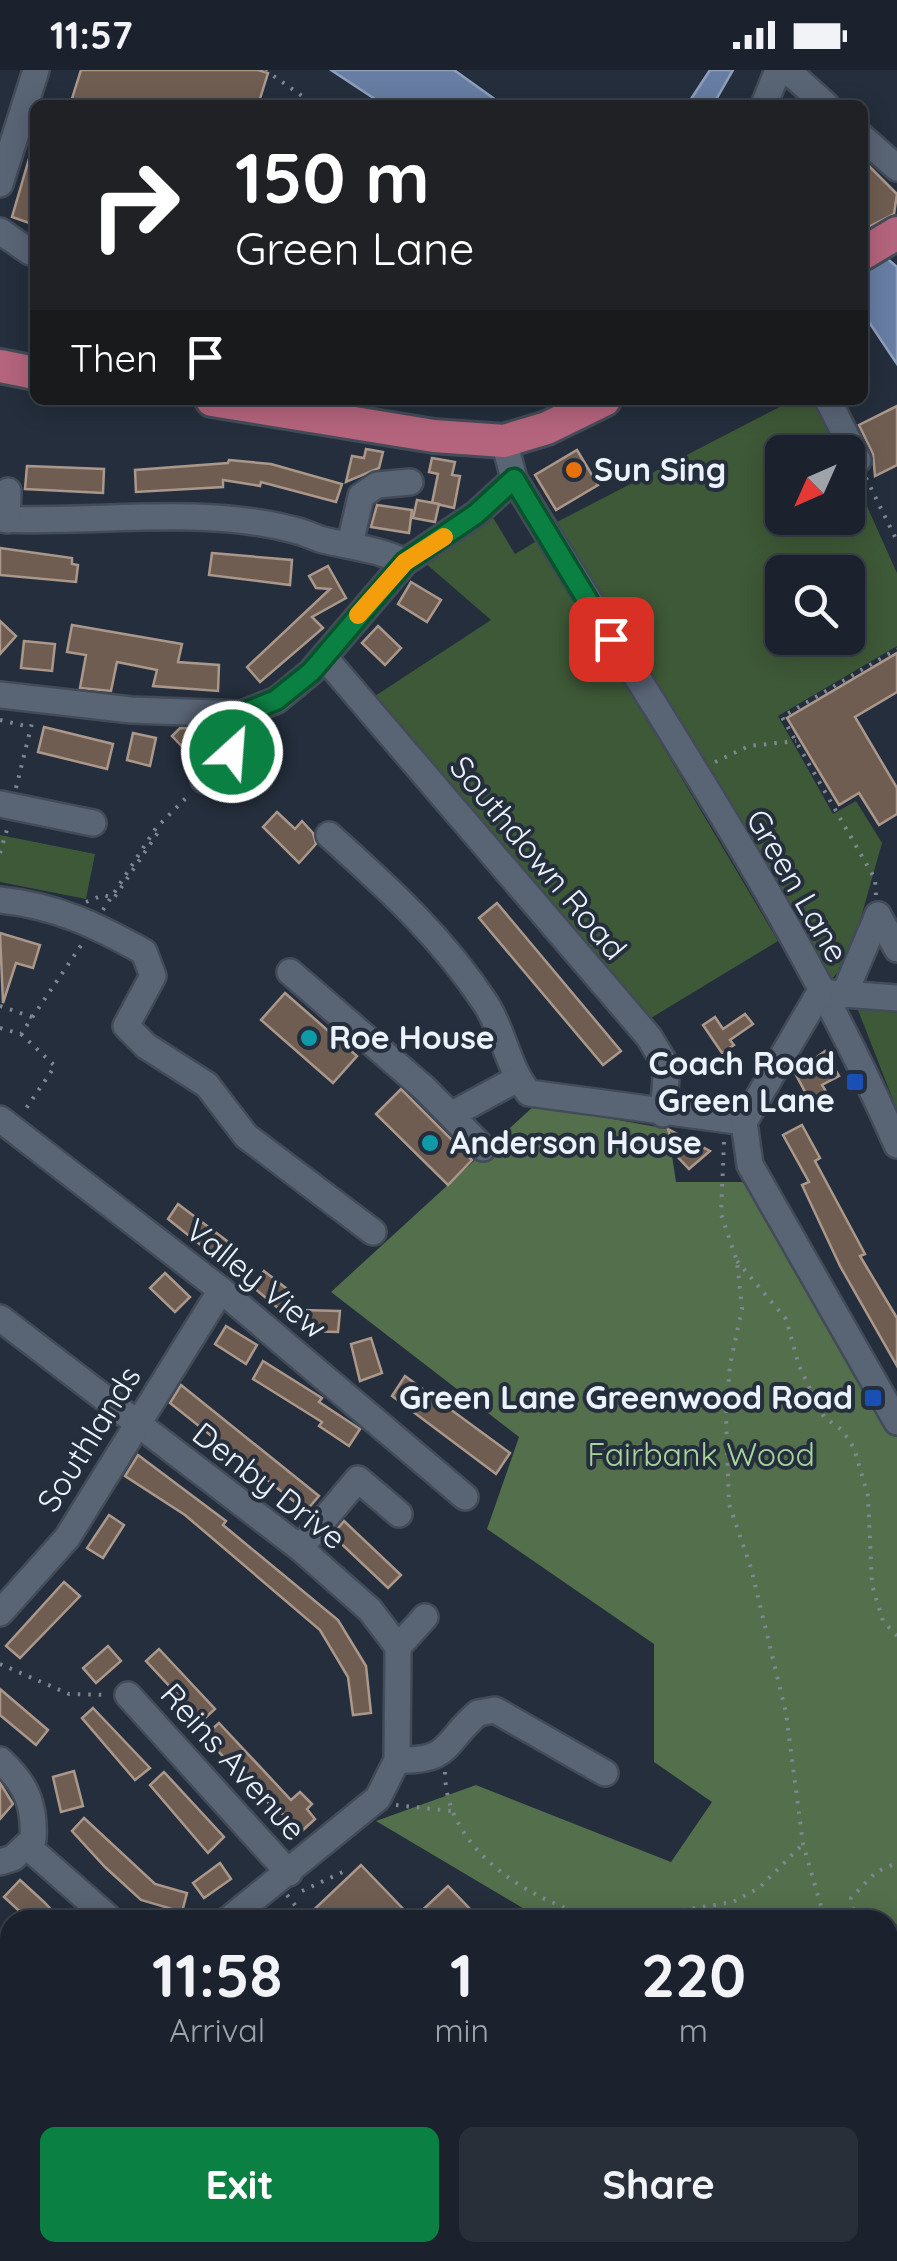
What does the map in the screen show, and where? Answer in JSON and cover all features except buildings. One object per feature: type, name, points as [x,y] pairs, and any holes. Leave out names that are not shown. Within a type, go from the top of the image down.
[{"type":"main road","points":[[868,270],[886,250]]},
{"type":"main road","points":[[0,366],[30,372]]},
{"type":"main road","points":[[243,405],[434,436],[504,441],[547,428],[594,405]]},
{"type":"street","points":[[0,184],[36,70]]},
{"type":"street","points":[[766,100],[778,70]]},
{"type":"street","points":[[787,70],[820,100]]},
{"type":"street","points":[[868,143],[897,168]]},
{"type":"street","points":[[0,231],[30,252]]},
{"type":"street","points":[[830,405],[846,435]]},
{"type":"street","name":"Green Lane","points":[[504,441],[514,479],[832,994],[733,1128]]},
{"type":"street","points":[[0,694],[242,714],[276,700],[326,658],[405,562],[476,514],[514,479]]},
{"type":"street","points":[[350,544],[361,496],[377,485],[410,482]]},
{"type":"street","points":[[8,491],[3,520],[41,524],[177,519],[242,522],[350,544],[405,562]]},
{"type":"street","name":"Southdown Road","points":[[326,658],[648,1037],[667,1067],[663,1114]]},
{"type":"street","points":[[204,780],[232,752],[242,714]]},
{"type":"street","points":[[232,752],[260,778]]},
{"type":"street","points":[[8,807],[93,822]]},
{"type":"street","points":[[328,835],[417,913],[456,958],[491,1012],[517,1079],[529,1093],[733,1128],[897,1422]]},
{"type":"street","points":[[0,900],[42,904],[84,919],[144,952],[153,976],[126,1026],[146,1046],[207,1086],[246,1136],[373,1232]]},
{"type":"street","points":[[832,994],[878,915]]},
{"type":"street","points":[[878,915],[897,949]]},
{"type":"street","points":[[290,972],[484,1148]]},
{"type":"street","points":[[832,994],[897,998]]},
{"type":"street","points":[[832,994],[897,1145]]},
{"type":"street","points":[[451,1115],[517,1079]]},
{"type":"street","name":"Valley View","points":[[6,1123],[221,1290],[326,1365],[464,1497]]},
{"type":"street","name":"Southlands","points":[[0,1613],[66,1538],[221,1290]]},
{"type":"street","name":"Denby Drive","points":[[0,1318],[300,1548],[370,1610],[398,1647]]},
{"type":"street","points":[[300,1548],[358,1479],[400,1514]]},
{"type":"street","points":[[244,1910],[286,1884],[373,1803],[397,1760],[398,1647],[425,1617]]},
{"type":"street","name":"Reins Avenue","points":[[128,1695],[286,1884]]},
{"type":"street","points":[[397,1760],[428,1762],[446,1752],[478,1713],[495,1710],[604,1773]]},
{"type":"street","points":[[0,1760],[21,1780],[34,1816],[34,1840],[0,1862]]},
{"type":"street","points":[[28,1846],[100,1910]]},
{"type":"path","points":[[265,70],[308,100]]},
{"type":"path","points":[[865,475],[897,541]]},
{"type":"path","points":[[878,915],[875,879],[782,717],[897,649]]},
{"type":"path","points":[[0,853],[8,807],[37,700]]},
{"type":"path","points":[[0,720],[31,727]]},
{"type":"path","points":[[707,766],[749,746],[796,741]]},
{"type":"path","points":[[84,919],[110,897],[156,828],[204,780]]},
{"type":"path","points":[[21,1034],[84,919],[89,899],[110,897]]},
{"type":"path","points":[[0,1006],[32,1017]]},
{"type":"path","points":[[0,1028],[21,1034],[55,1066],[6,1123]]},
{"type":"path","points":[[733,1128],[721,1214],[737,1261],[742,1310],[730,1365],[726,1417],[729,1504],[751,1568],[786,1713],[802,1844],[823,1910]]},
{"type":"path","points":[[737,1261],[786,1319],[799,1366],[824,1417],[842,1430],[854,1448],[868,1496],[872,1585],[883,1620],[897,1636]]},
{"type":"path","points":[[0,1664],[69,1694],[128,1695]]},
{"type":"path","points":[[446,1752],[451,1810],[470,1841],[522,1888],[563,1910]]},
{"type":"path","points":[[373,1803],[451,1810]]},
{"type":"path","points":[[683,1910],[733,1902],[759,1888],[802,1844]]},
{"type":"path","points":[[854,1910],[851,1898],[876,1872],[897,1862]]},
{"type":"path","points":[[301,1910],[286,1884],[349,1869]]},
{"type":"green space","points":[[783,405],[818,405],[833,435],[765,435],[765,535],[865,535],[865,502],[897,573],[897,646],[778,716],[833,814],[856,801],[882,843],[849,960],[830,981],[555,523]]},
{"type":"green space","points":[[492,516],[515,554],[540,539],[778,941],[651,1018],[375,696],[491,620],[424,562]]},
{"type":"green space","points":[[0,835],[95,854],[86,899],[0,882]]},
{"type":"green space","points":[[858,1010],[897,1012],[897,1110]]},
{"type":"green space","name":"Fairbank Wood","points":[[535,1105],[668,1129],[676,1182],[745,1182],[850,1350],[897,1435],[897,1910],[526,1910],[376,1821],[476,1785],[671,1862],[712,1802],[654,1762],[654,1644],[487,1529],[519,1437],[331,1292]]},
{"type":"water","points":[[331,70],[454,70],[496,100],[376,100]]},
{"type":"water","points":[[710,70],[733,70],[716,100],[690,100]]},
{"type":"water","points":[[868,242],[897,267],[897,364],[868,320]]},
{"type":"slow traffic","points":[[358,615],[405,562],[444,537]]},
{"type":"place","name":"Sun Sing","points":[[574,470]]},
{"type":"place","name":"Roe House","points":[[309,1038]]},
{"type":"place","name":"Coach Road Green Lane","points":[[855,1082]]},
{"type":"place","name":"Anderson House","points":[[430,1143]]},
{"type":"place","name":"Green Lane Greenwood Road","points":[[873,1398]]},
{"type":"route","points":[[232,752],[242,714],[276,700],[311,672],[405,562],[476,514],[514,479],[611,639]]}]
